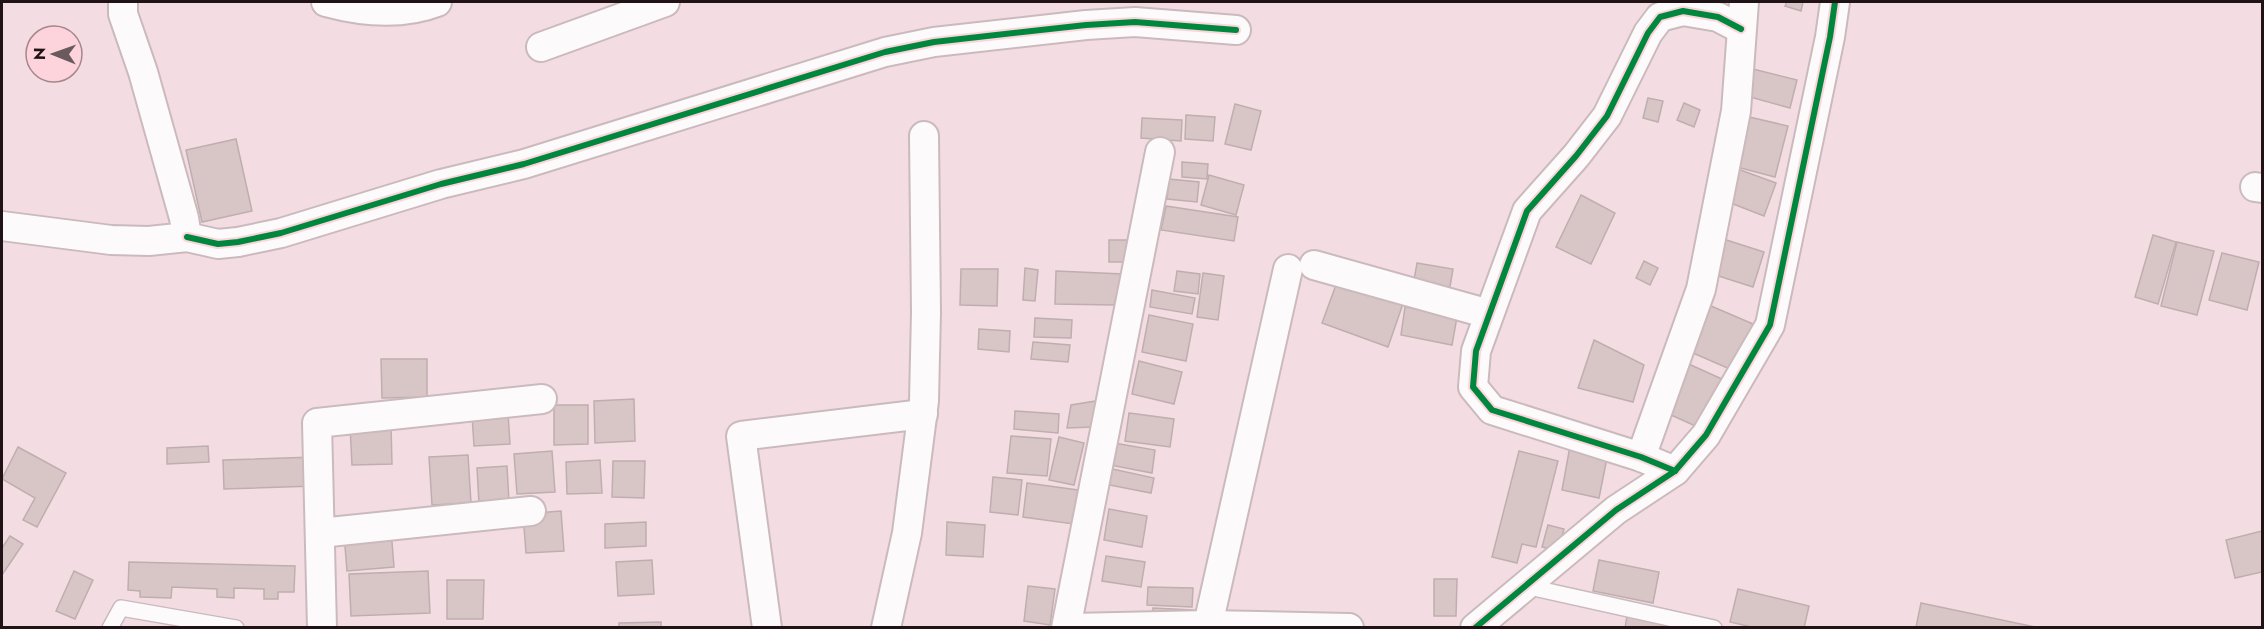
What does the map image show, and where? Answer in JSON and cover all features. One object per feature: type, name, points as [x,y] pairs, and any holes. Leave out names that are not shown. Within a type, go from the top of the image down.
[{"type":"street","points":[[123,2],[123,15],[143,72],[184,218],[187,237]]},
{"type":"street","points":[[326,2],[364,10],[395,11],[423,7],[437,2]]},
{"type":"street","points":[[541,47],[665,2]]},
{"type":"street","points":[[1475,627],[1616,510],[1676,471],[1706,435],[1770,325],[1830,37],[1835,2]]},
{"type":"street","points":[[1641,457],[1701,289],[1736,111],[1742,15],[1718,17],[1683,11],[1660,17],[1648,33],[1606,116],[1576,156],[1527,212],[1476,351],[1473,387],[1492,410],[1641,457],[1676,471]]},
{"type":"street","points":[[2,226],[111,240],[149,241],[187,237],[218,244],[238,242],[281,234],[441,184],[524,164],[885,52],[934,42],[1086,25],[1135,22],[1236,30]]},
{"type":"street","points":[[886,627],[907,533],[923,414],[926,312],[924,136]]},
{"type":"street","points":[[1160,152],[1068,627],[1208,625],[1349,627]]},
{"type":"street","points":[[1208,625],[1301,267],[1490,314]]},
{"type":"street","points":[[322,627],[317,423],[542,399]]},
{"type":"street","points":[[768,627],[741,436],[923,414]]},
{"type":"street","points":[[320,533],[531,511]]},
{"type":"lane","points":[[1525,586],[1714,627]]},
{"type":"lane","points":[[110,627],[121,608],[236,627]]},
{"type":"building","points":[[1787,2],[1803,2],[1801,11],[1785,6]]},
{"type":"building","points":[[1745,67],[1797,80],[1790,108],[1739,94]]},
{"type":"building","points":[[1648,98],[1663,101],[1658,122],[1643,118]]},
{"type":"building","points":[[1684,103],[1700,110],[1694,127],[1677,120]]},
{"type":"building","points":[[1235,104],[1261,111],[1251,150],[1225,144]]},
{"type":"building","points":[[1186,115],[1215,117],[1213,141],[1185,139]]},
{"type":"building","points":[[1745,116],[1788,126],[1775,177],[1733,166]]},
{"type":"building","points":[[1142,118],[1182,120],[1181,141],[1141,138]]},
{"type":"building","points":[[236,139],[252,211],[202,222],[186,150]]},
{"type":"building","points":[[1182,162],[1208,164],[1207,179],[1182,177]]},
{"type":"building","points":[[1735,168],[1776,183],[1764,216],[1723,200]]},
{"type":"building","points":[[1209,175],[1244,185],[1236,215],[1201,205]]},
{"type":"building","points":[[1169,179],[1199,182],[1197,202],[1167,199]]},
{"type":"building","points":[[1581,195],[1615,213],[1591,264],[1556,247]]},
{"type":"building","points":[[1166,206],[1238,217],[1234,241],[1161,230]]},
{"type":"building","points":[[2153,235],[2176,242],[2158,304],[2135,297]]},
{"type":"building","points":[[1717,237],[1764,252],[1753,287],[1706,272]]},
{"type":"building","points":[[1109,240],[1129,240],[1129,262],[1109,262]]},
{"type":"building","points":[[2177,242],[2214,251],[2197,315],[2161,306]]},
{"type":"building","points":[[2222,253],[2259,262],[2247,310],[2209,300]]},
{"type":"building","points":[[1644,261],[1658,268],[1650,285],[1636,278]]},
{"type":"building","points":[[1417,263],[1453,269],[1448,298],[1412,291]]},
{"type":"building","points":[[1025,268],[1038,270],[1035,301],[1023,300]]},
{"type":"building","points":[[961,269],[998,269],[997,306],[960,305]]},
{"type":"building","points":[[1056,271],[1123,274],[1114,305],[1055,304]]},
{"type":"building","points":[[1177,271],[1200,274],[1198,294],[1174,291]]},
{"type":"building","points":[[1203,273],[1224,276],[1218,320],[1197,317]]},
{"type":"building","points":[[1340,274],[1405,298],[1388,347],[1322,323]]},
{"type":"building","points":[[1152,290],[1195,298],[1192,314],[1150,307]]},
{"type":"building","points":[[1704,303],[1753,324],[1732,370],[1684,349]]},
{"type":"building","points":[[1405,307],[1457,317],[1452,345],[1401,335]]},
{"type":"building","points":[[1149,315],[1193,324],[1186,361],[1142,352]]},
{"type":"building","points":[[1035,318],[1072,320],[1071,338],[1034,337]]},
{"type":"building","points":[[979,329],[1010,331],[1009,352],[978,349]]},
{"type":"building","points":[[1594,340],[1644,365],[1633,402],[1578,388]]},
{"type":"building","points":[[1033,342],[1070,345],[1068,362],[1031,359]]},
{"type":"building","points":[[381,359],[427,359],[427,397],[382,398]]},
{"type":"building","points":[[1139,361],[1182,372],[1174,404],[1132,394]]},
{"type":"building","points":[[1682,361],[1724,380],[1702,429],[1660,410]]},
{"type":"building","points":[[634,399],[635,441],[595,443],[594,401]]},
{"type":"building","points":[[1096,401],[1095,427],[1067,428],[1071,405]]},
{"type":"building","points":[[554,405],[588,405],[588,444],[554,445]]},
{"type":"building","points":[[1015,411],[1059,414],[1058,433],[1014,429]]},
{"type":"building","points":[[508,413],[510,444],[474,446],[472,415]]},
{"type":"building","points":[[1129,413],[1174,419],[1170,447],[1125,441]]},
{"type":"building","points":[[391,424],[392,464],[352,465],[350,426]]},
{"type":"building","points":[[1011,436],[1051,439],[1047,476],[1007,473]]},
{"type":"building","points":[[1059,437],[1084,443],[1074,485],[1049,480]]},
{"type":"building","points":[[1114,443],[1155,450],[1152,473],[1110,465]]},
{"type":"building","points":[[208,446],[209,462],[167,464],[167,448]]},
{"type":"building","points":[[1570,446],[1608,453],[1599,498],[1562,490]]},
{"type":"building","points":[[18,447],[66,473],[37,527],[23,520],[35,498],[2,479]]},
{"type":"building","points":[[552,451],[555,492],[517,494],[514,454]]},
{"type":"building","points":[[1519,451],[1558,461],[1536,547],[1522,544],[1517,563],[1492,557]]},
{"type":"building","points":[[468,455],[471,503],[432,505],[429,457]]},
{"type":"building","points":[[314,457],[314,486],[224,489],[223,460]]},
{"type":"building","points":[[600,460],[602,493],[567,494],[566,462]]},
{"type":"building","points":[[613,461],[645,461],[644,498],[612,497]]},
{"type":"building","points":[[507,466],[509,502],[479,504],[477,468]]},
{"type":"building","points":[[1108,468],[1154,478],[1151,493],[1104,484]]},
{"type":"building","points":[[993,477],[1022,480],[1018,515],[990,512]]},
{"type":"building","points":[[1027,483],[1085,491],[1081,525],[1023,517]]},
{"type":"building","points":[[1109,509],[1147,516],[1142,547],[1104,540]]},
{"type":"building","points":[[561,511],[564,551],[526,553],[523,514]]},
{"type":"building","points":[[646,522],[646,546],[605,548],[605,524]]},
{"type":"building","points":[[947,522],[985,525],[983,557],[946,555]]},
{"type":"building","points":[[1548,525],[1564,529],[1558,551],[1542,547]]},
{"type":"building","points":[[391,530],[394,567],[347,571],[344,534]]},
{"type":"building","points":[[2262,531],[2262,572],[2235,578],[2226,540]]},
{"type":"building","points":[[10,536],[23,544],[2,575],[2,548]]},
{"type":"building","points":[[1106,556],[1145,562],[1141,587],[1102,581]]},
{"type":"building","points":[[652,560],[654,594],[618,596],[616,562]]},
{"type":"building","points":[[1599,560],[1659,572],[1653,603],[1593,591]]},
{"type":"building","points":[[129,562],[295,566],[294,592],[278,592],[278,599],[264,599],[264,589],[234,588],[234,598],[217,597],[217,589],[172,587],[171,598],[140,597],[140,591],[128,590]]},
{"type":"building","points":[[74,571],[93,580],[75,619],[56,611]]},
{"type":"building","points":[[428,571],[430,613],[351,616],[349,574]]},
{"type":"building","points":[[1434,579],[1457,579],[1456,616],[1434,616]]},
{"type":"building","points":[[447,580],[484,580],[483,619],[447,619]]},
{"type":"building","points":[[1028,586],[1055,589],[1050,625],[1024,621]]},
{"type":"building","points":[[1148,587],[1193,588],[1192,607],[1147,605]]},
{"type":"building","points":[[1738,589],[1809,606],[1804,628],[1756,628],[1730,622]]},
{"type":"building","points":[[1921,603],[2040,628],[1916,627]]},
{"type":"building","points":[[1153,608],[1192,610],[1191,625],[1152,623]]},
{"type":"building","points":[[1627,616],[1682,628],[1625,628]]},
{"type":"building","points":[[661,622],[661,628],[619,628],[619,623]]},
{"type":"cycle path","points":[[1475,628],[1616,510],[1675,471],[1706,435],[1770,325],[1830,37],[1835,2]]},
{"type":"cycle path","points":[[1675,471],[1641,457],[1492,410],[1473,387],[1476,351],[1527,211],[1576,156],[1607,116],[1648,33],[1660,17],[1683,11],[1718,17],[1741,29]]},
{"type":"cycle path","points":[[187,237],[218,244],[281,233],[441,184],[524,164],[885,52],[934,42],[1086,25],[1135,22],[1236,30]]}]
